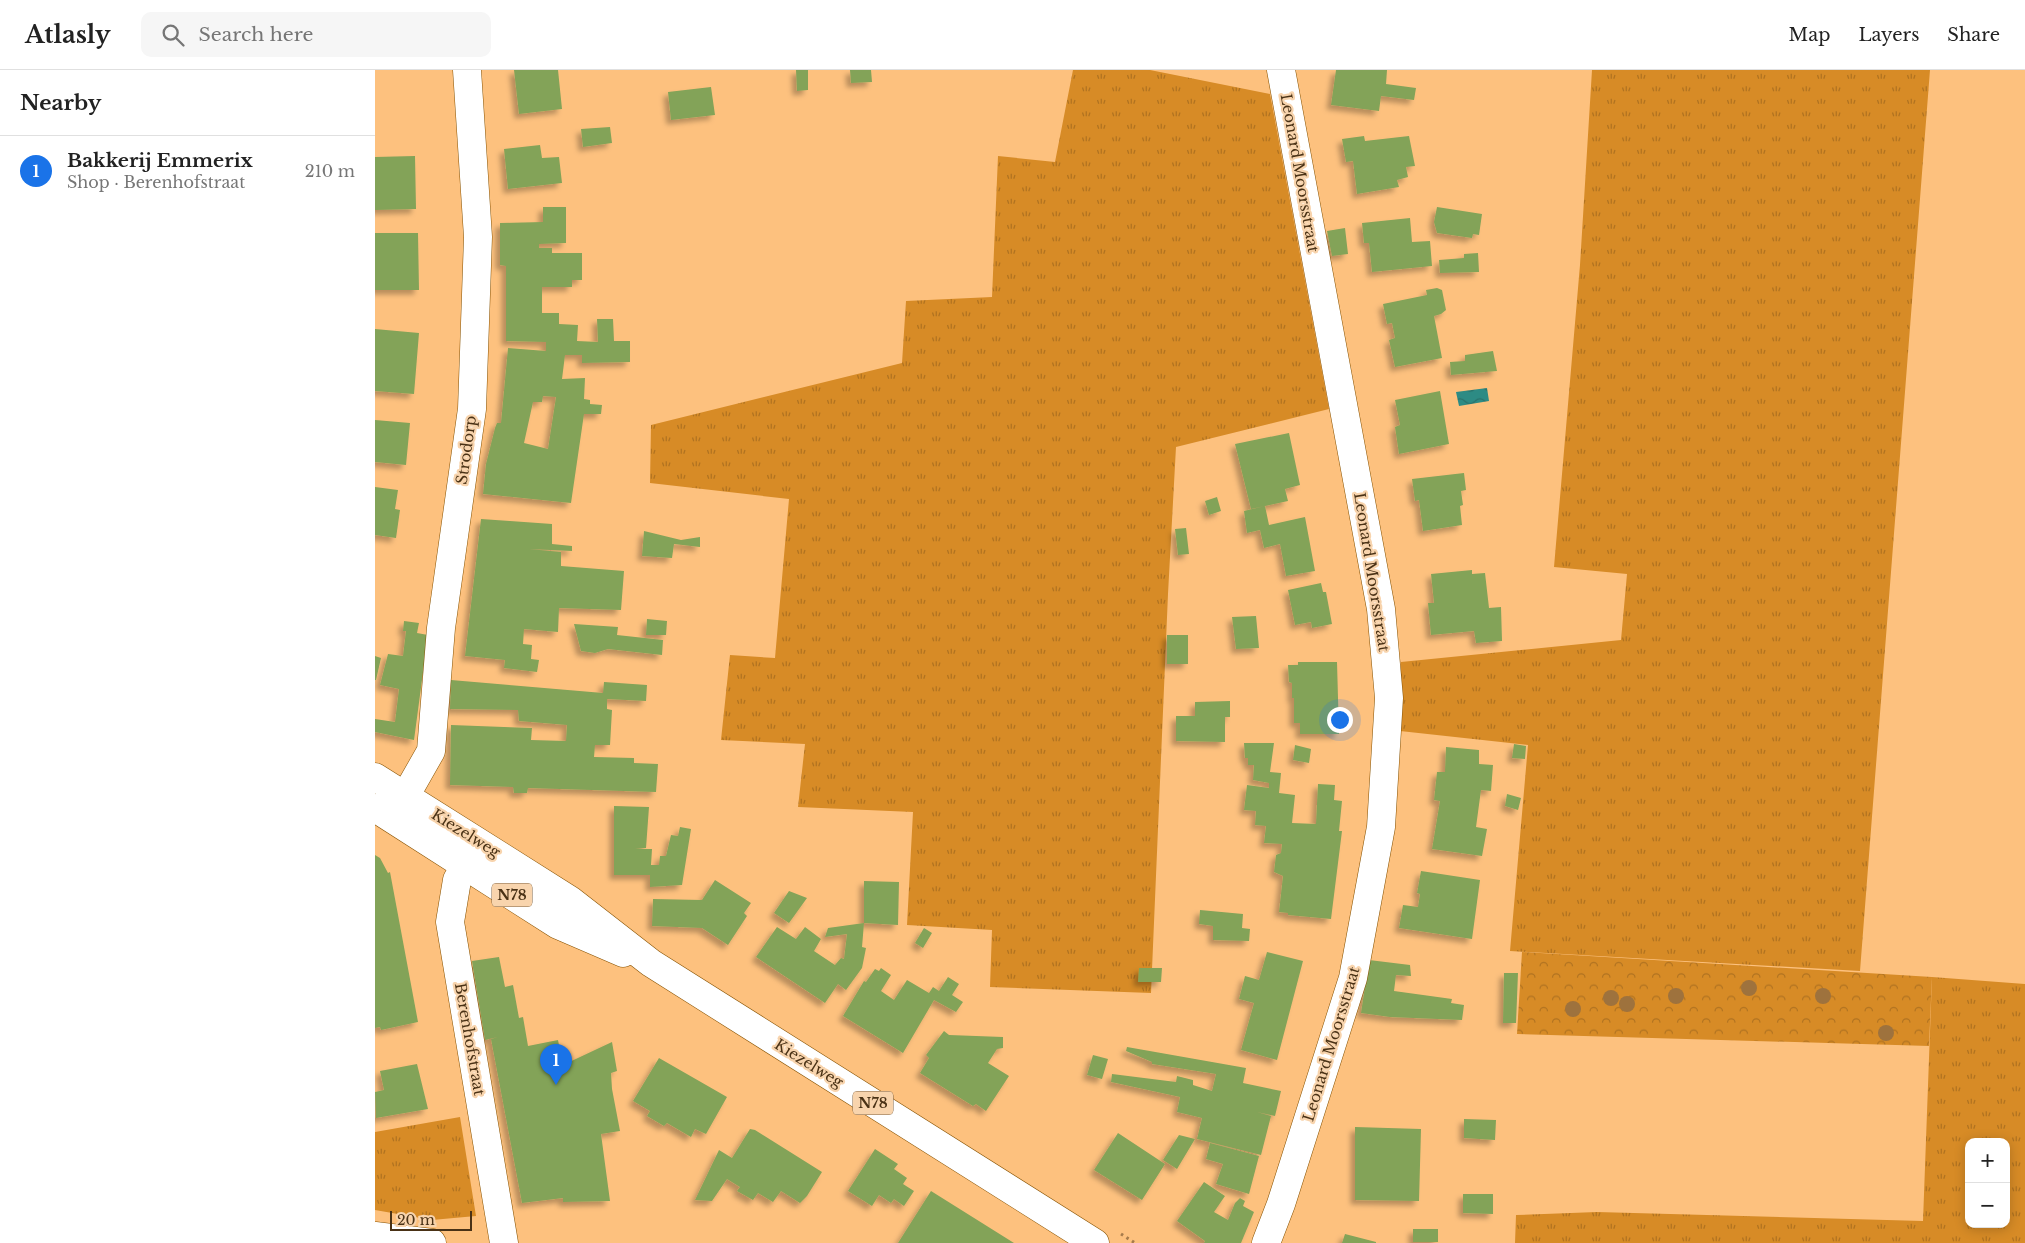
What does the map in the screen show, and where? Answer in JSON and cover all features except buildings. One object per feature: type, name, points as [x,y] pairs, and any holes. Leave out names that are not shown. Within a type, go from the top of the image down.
[{"type":"street","name":"Strodorp","points":[[384,813],[407,796],[431,751],[441,628],[472,409],[478,237],[467,70]]},
{"type":"street","name":"Leonard Moorsstraat","points":[[1266,1243],[1353,978],[1381,827],[1389,698],[1381,609],[1281,70]]},
{"type":"street","name":"Kiezelweg","points":[[375,777],[570,900],[651,963],[1095,1243]]},
{"type":"street","name":"Kiezelweg","points":[[384,813],[558,925],[651,963]]},
{"type":"street","name":"Berenhofstraat","points":[[479,841],[457,880],[450,922],[504,1243]]},
{"type":"street","points":[[375,1236],[432,1243]]},
{"type":"green space","points":[[1073,70],[1150,70],[1270,94],[1329,409],[1176,447],[1151,993],[990,987],[992,930],[907,925],[913,812],[798,807],[805,744],[721,740],[730,655],[775,658],[789,499],[650,483],[651,425],[902,363],[906,301],[992,297],[998,156],[1055,162]]},
{"type":"green space","points":[[1592,70],[1930,70],[1860,971],[1510,951],[1528,745],[1400,731],[1401,662],[1621,640],[1627,574],[1554,567],[1580,265]]},
{"type":"green space","points":[[1522,952],[1932,977],[1929,1046],[1517,1034]]},
{"type":"green space","points":[[1932,977],[2025,984],[2025,1243],[1515,1243],[1516,1215],[1597,1212],[1923,1221]]},
{"type":"green space","points":[[460,1117],[476,1216],[432,1220],[375,1210],[375,1132]]},
{"type":"water","points":[[1487,388],[1489,401],[1459,406],[1456,392]]},
{"type":"place","name":"Bakkerij Emmerix","points":[[556,1085]]}]
